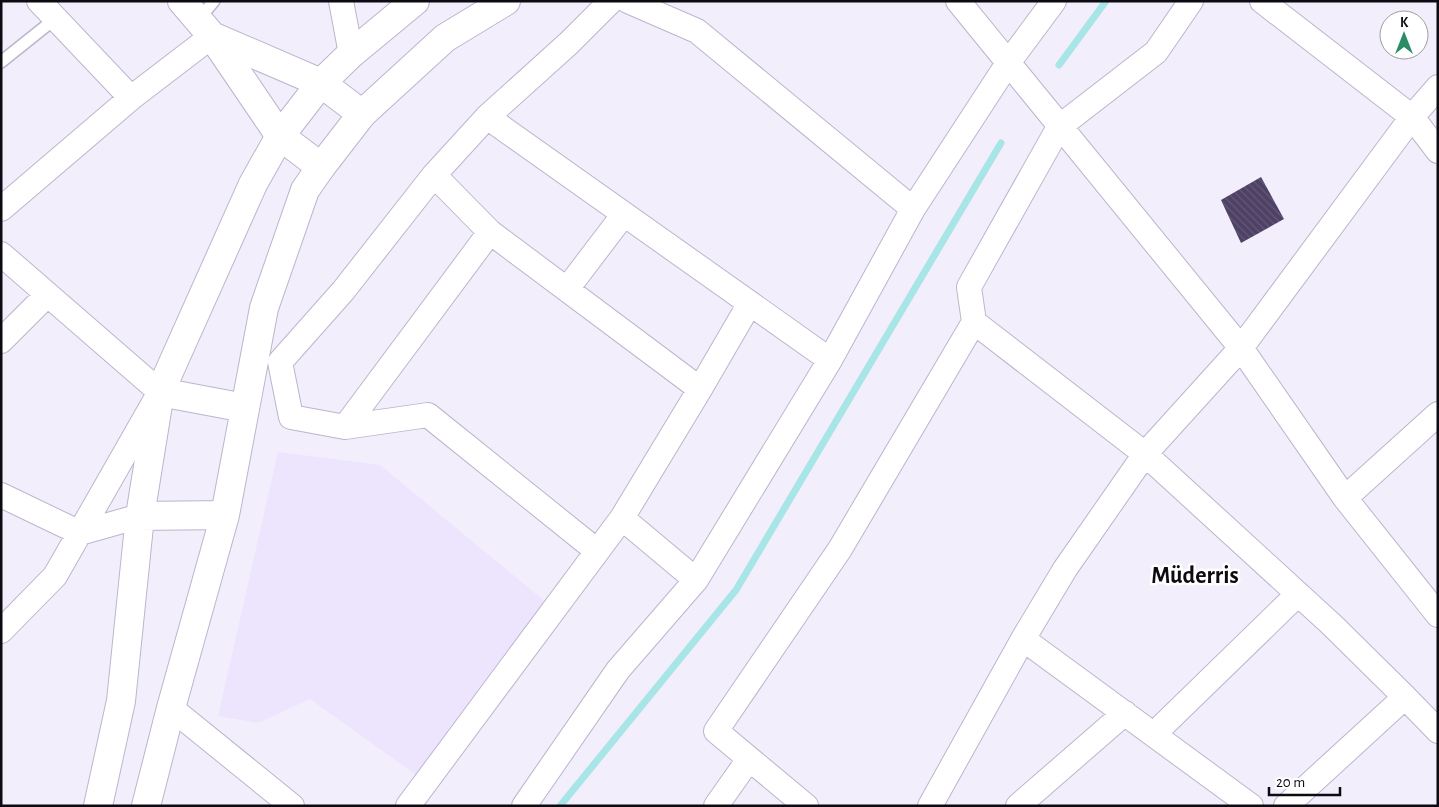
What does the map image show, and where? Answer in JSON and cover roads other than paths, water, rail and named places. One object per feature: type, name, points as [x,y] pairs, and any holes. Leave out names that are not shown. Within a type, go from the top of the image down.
[{"type":"main road","points":[[98,806],[121,701],[140,516],[160,392],[253,184],[280,136],[321,83],[351,54],[415,1]]},
{"type":"main road","points":[[146,806],[171,708],[225,515],[264,308],[305,190],[362,114],[445,38],[506,1]]},
{"type":"main road","points":[[201,15],[321,83],[362,114]]},
{"type":"main road","points":[[201,15],[280,136],[321,167]]},
{"type":"main road","points":[[160,392],[245,408]]},
{"type":"main road","points":[[140,516],[225,515]]},
{"type":"street","points":[[40,1],[131,98]]},
{"type":"street","points":[[341,1],[351,54]]},
{"type":"street","points":[[597,552],[428,415],[345,427],[291,417],[280,362],[344,291],[434,175],[488,117],[569,43],[611,1]]},
{"type":"street","points":[[628,1],[697,31],[913,209]]},
{"type":"street","points":[[958,1],[1240,348],[1345,498],[1438,615]]},
{"type":"street","points":[[524,806],[618,670],[696,580],[830,360],[913,209],[1008,63],[1054,1]]},
{"type":"street","points":[[806,806],[716,731],[840,549],[974,322],[969,287],[1059,127],[1156,52],[1191,1]]},
{"type":"street","points":[[1262,1],[1412,118],[1438,151]]},
{"type":"street","points":[[1,209],[131,98],[201,15]]},
{"type":"street","points":[[930,806],[1065,569],[1145,454],[1240,348],[1412,118],[1438,87]]},
{"type":"street","points":[[488,117],[830,360]]},
{"type":"street","points":[[434,175],[490,232],[700,389]]},
{"type":"street","points":[[567,290],[624,214]]},
{"type":"street","points":[[345,427],[490,232]]},
{"type":"street","points":[[1,254],[47,296],[160,392],[55,576],[1,631]]},
{"type":"street","points":[[1,341],[47,296]]},
{"type":"street","points":[[408,806],[622,518],[750,303]]},
{"type":"street","points":[[974,322],[1145,454],[1331,624],[1438,731]]},
{"type":"street","points":[[1345,498],[1438,414]]},
{"type":"street","points":[[1,495],[80,533],[140,516]]},
{"type":"street","points":[[622,518],[696,580]]},
{"type":"street","points":[[1154,734],[1298,594]]},
{"type":"street","points":[[1024,639],[1251,806]]},
{"type":"street","points":[[1286,806],[1404,697]]},
{"type":"street","points":[[171,708],[292,806]]},
{"type":"street","points":[[1018,806],[1125,713]]},
{"type":"street","points":[[716,806],[749,759]]},
{"type":"lane","points":[[1,62],[56,18]]},
{"type":"waterway","points":[[1059,65],[1106,1]]},
{"type":"waterway","points":[[560,806],[736,590],[1001,143]]},
{"type":"district","name":"Müderris","points":[[1195,575]]}]
